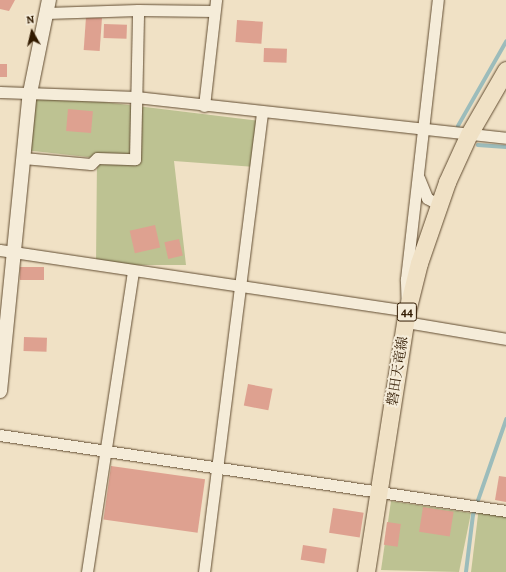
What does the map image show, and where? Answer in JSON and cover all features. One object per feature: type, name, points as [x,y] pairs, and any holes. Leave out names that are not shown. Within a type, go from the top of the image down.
[{"type":"main road","name":"磐田天竜線","points":[[366,572],[406,317],[439,205],[468,134],[506,70]]},
{"type":"street","points":[[406,317],[406,279],[417,171],[438,0]]},
{"type":"street","points":[[0,391],[7,251],[23,158],[30,93],[47,6],[138,10],[215,6],[204,106]]},
{"type":"street","points":[[23,158],[91,164],[97,158],[136,159],[138,10]]},
{"type":"street","points":[[0,92],[136,97],[204,106],[506,138]]},
{"type":"street","points":[[204,572],[262,112]]},
{"type":"street","points":[[417,171],[427,198],[439,205]]},
{"type":"street","points":[[7,251],[241,287],[406,317],[506,339]]},
{"type":"street","points":[[87,572],[133,271]]},
{"type":"street","points":[[0,435],[218,469],[506,511]]},
{"type":"green space","points":[[30,93],[261,121],[255,167],[174,161],[186,265],[96,265],[97,158],[24,150]]},
{"type":"green space","points":[[391,501],[471,513],[459,572],[381,570]]},
{"type":"green space","points":[[479,507],[506,512],[506,572],[471,572]]},
{"type":"building","points":[[0,0],[15,0],[9,11],[0,9]]},
{"type":"building","points":[[86,17],[102,18],[100,51],[84,50]]},
{"type":"building","points":[[237,20],[263,22],[261,44],[235,42]]},
{"type":"building","points":[[104,24],[127,25],[126,39],[104,38]]},
{"type":"building","points":[[264,48],[287,49],[286,63],[264,62]]},
{"type":"building","points":[[0,64],[7,64],[7,77],[0,77]]},
{"type":"building","points":[[68,109],[93,111],[91,133],[66,131]]},
{"type":"building","points":[[155,225],[160,247],[135,253],[130,231]]},
{"type":"building","points":[[179,239],[183,256],[168,259],[164,242]]},
{"type":"building","points":[[20,267],[44,267],[44,280],[20,280]]},
{"type":"building","points":[[24,337],[47,338],[46,352],[24,351]]},
{"type":"building","points":[[248,384],[273,389],[268,410],[244,406]]},
{"type":"building","points":[[111,466],[205,479],[198,533],[103,519]]},
{"type":"building","points":[[499,476],[506,477],[506,502],[495,500]]},
{"type":"building","points":[[423,507],[454,512],[450,537],[419,532]]},
{"type":"building","points":[[333,508],[364,513],[360,538],[329,533]]},
{"type":"building","points":[[387,522],[401,524],[398,547],[384,545]]},
{"type":"building","points":[[303,545],[327,549],[324,564],[301,560]]},
{"type":"waterway","points":[[458,126],[506,42]]},
{"type":"waterway","points":[[478,145],[506,147]]},
{"type":"waterway","points":[[466,572],[473,515],[506,420]]}]
